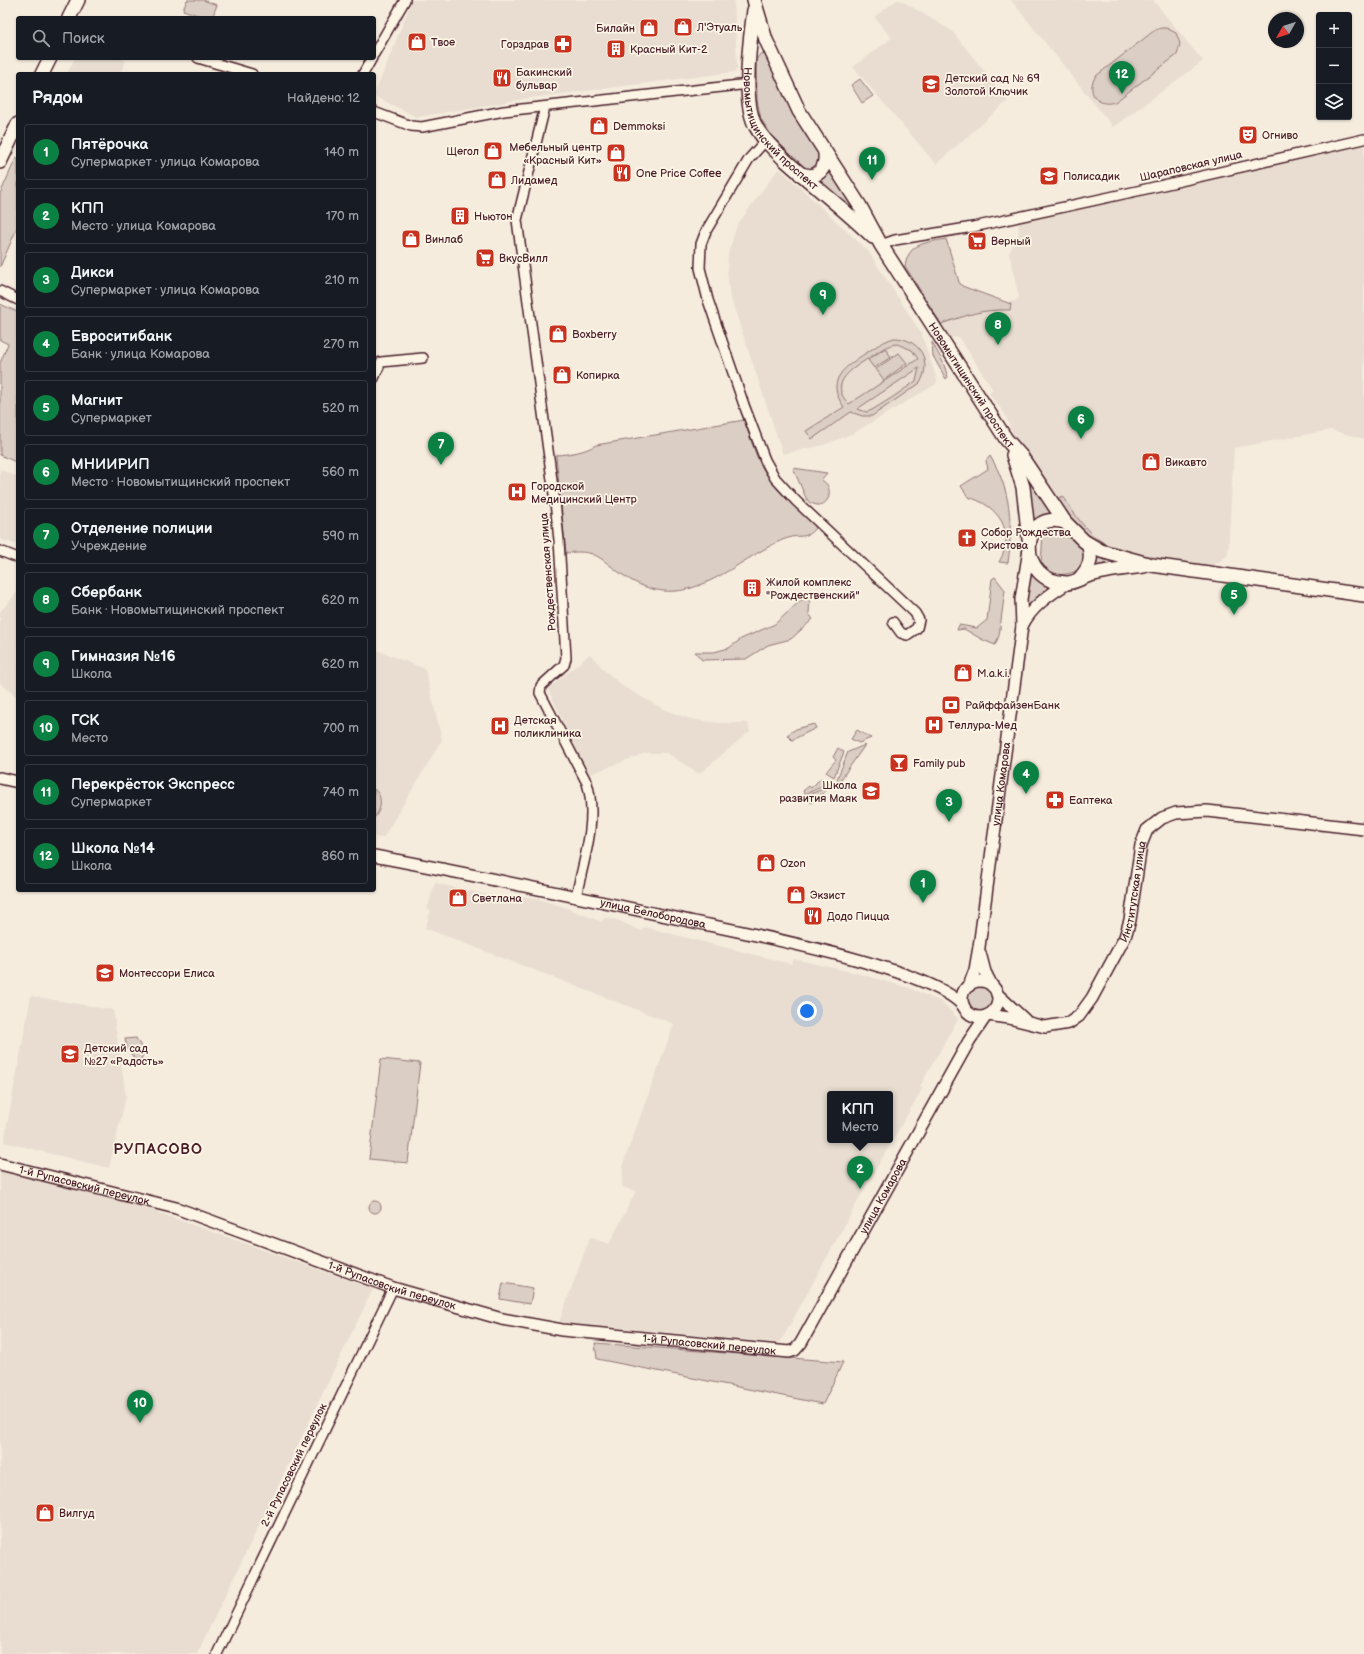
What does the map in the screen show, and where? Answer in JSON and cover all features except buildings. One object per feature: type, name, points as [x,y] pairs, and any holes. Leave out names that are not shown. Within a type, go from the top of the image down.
[{"type":"main road","points":[[71,16],[78,0]]},
{"type":"main road","name":"Новомытищинский проспект","points":[[754,2],[771,52],[799,111],[860,206],[881,245],[1006,441],[1020,456],[1064,522],[1088,544],[1107,553],[1152,565],[1364,595]]},
{"type":"main road","name":"Новомытищинский проспект","points":[[754,2],[749,62],[749,84],[752,117],[760,133],[800,174],[851,216],[881,245]]},
{"type":"main road","points":[[749,62],[750,58],[757,51],[766,49],[771,52]]},
{"type":"main road","points":[[43,72],[49,60]]},
{"type":"main road","points":[[0,162],[4,147],[16,127]]},
{"type":"main road","points":[[800,174],[811,176],[820,171],[824,166],[825,153]]},
{"type":"main road","points":[[1006,441],[1022,480],[1028,518],[1029,545],[1034,567],[1043,576],[1052,580],[1074,581],[1111,570],[1152,565]]},
{"type":"main road","points":[[1029,545],[1037,527],[1048,520],[1054,519],[1064,522]]},
{"type":"main road","points":[[1074,581],[1090,564],[1091,553],[1088,544]]},
{"type":"street","points":[[376,51],[405,0]]},
{"type":"street","points":[[205,60],[245,72]]},
{"type":"street","points":[[364,72],[371,60]]},
{"type":"street","points":[[376,113],[411,126],[422,127],[504,111],[749,84]]},
{"type":"street","name":"Рождественская улица","points":[[545,107],[517,220],[556,510],[566,658],[564,665],[541,686],[540,693],[584,777],[590,796],[590,824],[576,896]]},
{"type":"street","name":"Шараповская улица","points":[[881,245],[895,240],[973,227],[1364,139]]},
{"type":"street","points":[[766,140],[750,159],[706,231],[699,252],[702,280],[728,362],[769,469],[796,501],[915,613],[919,620],[917,628],[908,635],[901,632],[893,622]]},
{"type":"street","points":[[0,291],[16,299]]},
{"type":"street","points":[[376,373],[381,362],[422,358]]},
{"type":"street","name":"улица Комарова","points":[[969,986],[974,974],[979,947],[1022,626],[1021,599],[1029,545]]},
{"type":"street","points":[[0,551],[16,557]]},
{"type":"street","points":[[1022,626],[1038,604],[1074,581]]},
{"type":"street","points":[[0,778],[16,782]]},
{"type":"street","name":"Институтская улица","points":[[987,1016],[1009,1018],[1050,1027],[1069,1023],[1079,1016],[1092,998],[1125,937],[1130,920],[1141,845],[1147,830],[1157,821],[1176,813],[1207,811],[1364,829]]},
{"type":"street","name":"улица Белобородова","points":[[376,856],[576,896],[831,953],[876,965],[929,984],[951,995],[966,1009]]},
{"type":"street","name":"улица Комарова","points":[[979,947],[983,966],[994,990]]},
{"type":"street","points":[[994,990],[997,1006],[987,1016],[976,1017],[966,1009],[962,998],[969,986],[979,982],[994,990],[1031,1024]]},
{"type":"street","name":"улица Белобородова","points":[[929,984],[948,987],[969,986]]},
{"type":"street","name":"улица Комарова","points":[[966,1009],[972,1023],[969,1041]]},
{"type":"street","name":"улица Комарова","points":[[795,1350],[801,1343],[865,1230],[969,1041],[987,1016]]},
{"type":"street","name":"1-й Рупасовский переулок","points":[[0,1164],[176,1208],[393,1288],[502,1319],[548,1328],[789,1352],[795,1350]]},
{"type":"street","name":"2-й Рупасовский переулок","points":[[217,1654],[393,1288]]},
{"type":"shaded area","points":[[187,0],[203,0],[217,5],[213,16],[200,16],[183,10]]},
{"type":"shaded area","points":[[412,0],[734,0],[737,68],[734,72],[530,98],[417,117],[376,97],[376,91]]},
{"type":"shaded area","name":"Детский сад № 69 Золотой Ключик","points":[[897,0],[900,0],[952,31],[1008,101],[936,164],[853,67],[892,38],[874,17]]},
{"type":"shaded area","points":[[1011,0],[1153,0],[1203,61],[1113,127]]},
{"type":"shaded area","points":[[1166,28],[1176,33],[1180,44],[1177,55],[1115,102],[1103,103],[1098,100],[1092,92],[1093,82],[1096,76],[1155,30]]},
{"type":"shaded area","points":[[766,53],[822,157],[815,170],[806,170],[799,164],[772,136],[761,119],[757,100],[756,60],[760,54]]},
{"type":"shaded area","points":[[74,60],[126,61],[121,72],[68,72]]},
{"type":"shaded area","points":[[860,79],[873,96],[862,103],[851,85]]},
{"type":"shaded area","points":[[1364,144],[1364,439],[1331,430],[1234,448],[1228,555],[1213,566],[1139,555],[1096,541],[1052,496],[1013,435],[1005,414],[989,394],[993,390],[959,337],[951,338],[940,322],[971,308],[1015,301],[1019,298],[1009,253],[1019,232],[1018,221]]},
{"type":"shaded area","points":[[16,158],[16,231],[0,267],[0,194]]},
{"type":"shaded area","points":[[829,167],[851,203],[850,205],[847,205],[816,179]]},
{"type":"shaded area","points":[[779,168],[868,251],[921,333],[937,380],[936,384],[854,433],[824,445],[783,454],[730,296],[727,272],[728,254],[737,225]]},
{"type":"shaded area","points":[[946,239],[959,282],[962,286],[1011,304],[1010,310],[991,310],[967,315],[941,324],[905,266],[910,252],[914,248],[925,243]]},
{"type":"shaded area","points":[[0,304],[16,311],[16,462],[0,455],[0,363],[8,344],[0,340]]},
{"type":"shaded area","points":[[894,338],[903,339],[910,342],[917,346],[921,352],[925,367],[924,375],[920,383],[872,416],[862,416],[851,412],[812,439],[806,431],[844,407],[838,398],[836,389],[840,375],[858,358],[883,342]],"holes":[[[897,344],[912,350],[918,359],[849,404],[843,396],[841,389],[841,383],[845,377],[856,366],[879,351]],[[919,368],[916,381],[893,397],[867,412],[857,409]]]},
{"type":"shaded area","points":[[932,342],[943,362],[948,377],[946,379],[933,356]]},
{"type":"shaded area","points":[[885,348],[891,357],[874,368],[868,360]]},
{"type":"shaded area","points":[[899,353],[907,363],[884,380],[876,369]]},
{"type":"shaded area","points":[[744,420],[757,457],[768,477],[785,497],[817,525],[810,533],[805,536],[791,537],[775,543],[710,581],[693,588],[676,591],[658,590],[640,585],[590,553],[566,553],[556,455],[577,452],[596,445]]},
{"type":"shaded area","points":[[990,456],[1002,481],[1009,508],[1010,549],[1008,563],[999,562],[1004,551],[1006,540],[1002,521],[988,506],[968,497],[961,486],[988,469],[986,461]]},
{"type":"shaded area","points":[[793,468],[827,473],[821,480],[828,486],[828,499],[822,504],[817,505],[810,503],[806,498]]},
{"type":"shaded area","points":[[0,469],[16,476],[16,544],[0,539]]},
{"type":"shaded area","points":[[1024,469],[1055,516],[1035,525]]},
{"type":"shaded area","points":[[1063,496],[1080,522],[1097,539],[1104,543],[1103,545],[1077,525],[1055,500]]},
{"type":"shaded area","points":[[1056,526],[1087,553],[1084,568],[1072,573],[1061,575],[1050,572],[1041,564],[1043,532],[1045,527]]},
{"type":"shaded area","points":[[1095,552],[1124,563],[1094,568],[1096,560]]},
{"type":"shaded area","points":[[1030,569],[1052,585],[1039,595],[1026,609]]},
{"type":"shaded area","points":[[995,577],[1005,590],[999,636],[995,645],[964,629],[957,630],[959,625],[977,628],[987,620],[992,579]]},
{"type":"shaded area","points":[[16,593],[16,696],[0,683],[0,612]]},
{"type":"shaded area","points":[[810,597],[809,614],[813,619],[791,639],[768,645],[746,659],[702,660],[695,652],[714,652],[729,648],[741,639],[775,624],[801,600]]},
{"type":"shaded area","points":[[376,650],[425,669],[442,740],[383,838],[376,837]]},
{"type":"shaded area","points":[[590,654],[604,670],[624,687],[663,709],[690,719],[719,723],[748,723],[750,731],[699,774],[667,753],[645,753],[588,775],[548,689]]},
{"type":"shaded area","points":[[814,724],[816,728],[792,740],[787,735],[796,729]]},
{"type":"shaded area","points":[[857,730],[871,738],[859,743],[851,739]]},
{"type":"shaded area","points":[[865,745],[839,782],[837,779],[848,752]]},
{"type":"shaded area","points":[[838,748],[844,752],[834,777],[826,772],[836,760],[833,757]]},
{"type":"shaded area","points":[[821,778],[826,785],[805,794],[803,791],[809,786],[811,788]]},
{"type":"shaded area","points":[[827,787],[831,787],[811,803],[807,798],[808,795]]},
{"type":"shaded area","points":[[376,791],[380,799],[380,807],[376,815]]},
{"type":"shaded area","points":[[435,883],[501,898],[514,895],[535,898],[567,908],[602,922],[604,918],[617,920],[642,931],[644,927],[791,964],[794,959],[856,973],[909,988],[942,1002],[958,1019],[920,1086],[923,1088],[893,1140],[893,1091],[827,1091],[827,1143],[891,1143],[780,1343],[559,1322],[590,1237],[609,1244],[636,1191],[622,1187],[623,1164],[674,1024],[425,928],[431,910],[427,909]]},
{"type":"shaded area","points":[[980,987],[990,990],[993,1000],[990,1010],[980,1013],[970,1010],[967,1000],[970,990]]},
{"type":"shaded area","name":"Детский сад №27 «Радость»","points":[[31,996],[113,1010],[126,1097],[109,1168],[4,1142]]},
{"type":"shaded area","points":[[136,1038],[144,1052],[139,1065],[127,1048],[125,1039]]},
{"type":"shaded area","points":[[381,1059],[420,1063],[408,1163],[369,1159]]},
{"type":"shaded area","points":[[0,1170],[106,1194],[373,1289],[197,1654],[0,1654]]},
{"type":"shaded area","points":[[377,1201],[380,1202],[380,1212],[373,1213],[370,1212],[369,1205],[370,1202]]},
{"type":"shaded area","points":[[503,1283],[533,1288],[530,1304],[500,1299]]},
{"type":"shaded area","points":[[595,1343],[843,1362],[823,1404],[597,1359]]},
{"type":"place","name":"Л'Этуаль","points":[[683,27]]},
{"type":"place","name":"Билайн","points":[[649,28]]},
{"type":"place","name":"Твое","points":[[417,42]]},
{"type":"place","name":"Горздрав","points":[[563,44]]},
{"type":"place","name":"Красный Кит-2","points":[[616,49]]},
{"type":"place","name":"Бакинский бульвар","points":[[502,78]]},
{"type":"place","name":"Детский сад № 69 Золотой Ключик","points":[[931,84]]},
{"type":"place","name":"Школа №14","points":[[1122,94]]},
{"type":"place","name":"Demmoksi","points":[[599,126]]},
{"type":"place","name":"Огниво","points":[[1248,135]]},
{"type":"place","name":"Щегол","points":[[493,151]]},
{"type":"place","name":"Мебельный центр «Красный Кит»","points":[[616,153]]},
{"type":"place","name":"One Price Coffee","points":[[622,173]]},
{"type":"place","name":"Полисадик","points":[[1049,176]]},
{"type":"place","name":"Лидамед","points":[[497,180]]},
{"type":"place","name":"Перекрёсток Экспресс","points":[[872,180]]},
{"type":"place","name":"Ньютон","points":[[460,216]]},
{"type":"place","name":"Винлаб","points":[[411,239]]},
{"type":"place","name":"Верный","points":[[977,241]]},
{"type":"place","name":"ВкусВилл","points":[[485,258]]},
{"type":"place","name":"Гимназия №16","points":[[823,315]]},
{"type":"place","name":"Boxberry","points":[[558,334]]},
{"type":"place","name":"Сбербанк","points":[[998,345]]},
{"type":"place","name":"Копирка","points":[[562,375]]},
{"type":"place","name":"МНИИРИП","points":[[1081,439]]},
{"type":"place","name":"Викавто","points":[[1151,462]]},
{"type":"place","name":"Отделение полиции","points":[[441,465]]},
{"type":"place","name":"Городской Медицинский Центр","points":[[517,492]]},
{"type":"place","name":"Собор Рождества Христова","points":[[967,538]]},
{"type":"place","name":"Жилой комплекс \"Рождественский\"","points":[[752,588]]},
{"type":"place","name":"Магнит","points":[[1234,615]]},
{"type":"place","name":"M.a.k.i.","points":[[963,673]]},
{"type":"place","name":"РайффайзенБанк","points":[[951,705]]},
{"type":"place","name":"Теллура-Мед","points":[[934,725]]},
{"type":"place","name":"Детская поликлиника","points":[[500,726]]},
{"type":"place","name":"Family pub","points":[[899,763]]},
{"type":"place","name":"Школа развития Маяк","points":[[871,791]]},
{"type":"place","name":"Евроситибанк","points":[[1026,794]]},
{"type":"place","name":"Еаптека","points":[[1055,800]]},
{"type":"place","name":"Дикси","points":[[949,822]]},
{"type":"place","name":"Ozon","points":[[766,863]]},
{"type":"place","name":"Экзист","points":[[796,895]]},
{"type":"place","name":"Светлана","points":[[458,898]]},
{"type":"place","name":"Пятёрочка","points":[[923,903]]},
{"type":"place","name":"Додо Пицца","points":[[813,916]]},
{"type":"place","name":"Монтессори Елиса","points":[[105,973]]},
{"type":"place","name":"Детский сад №27 «Радость»","points":[[70,1054]]},
{"type":"place","name":"КПП","points":[[860,1189]]},
{"type":"place","name":"ГСК","points":[[140,1423]]},
{"type":"place","name":"Вилгуд","points":[[45,1513]]},
{"type":"district","name":"РУПАСОВО","points":[[158,1149]]}]
